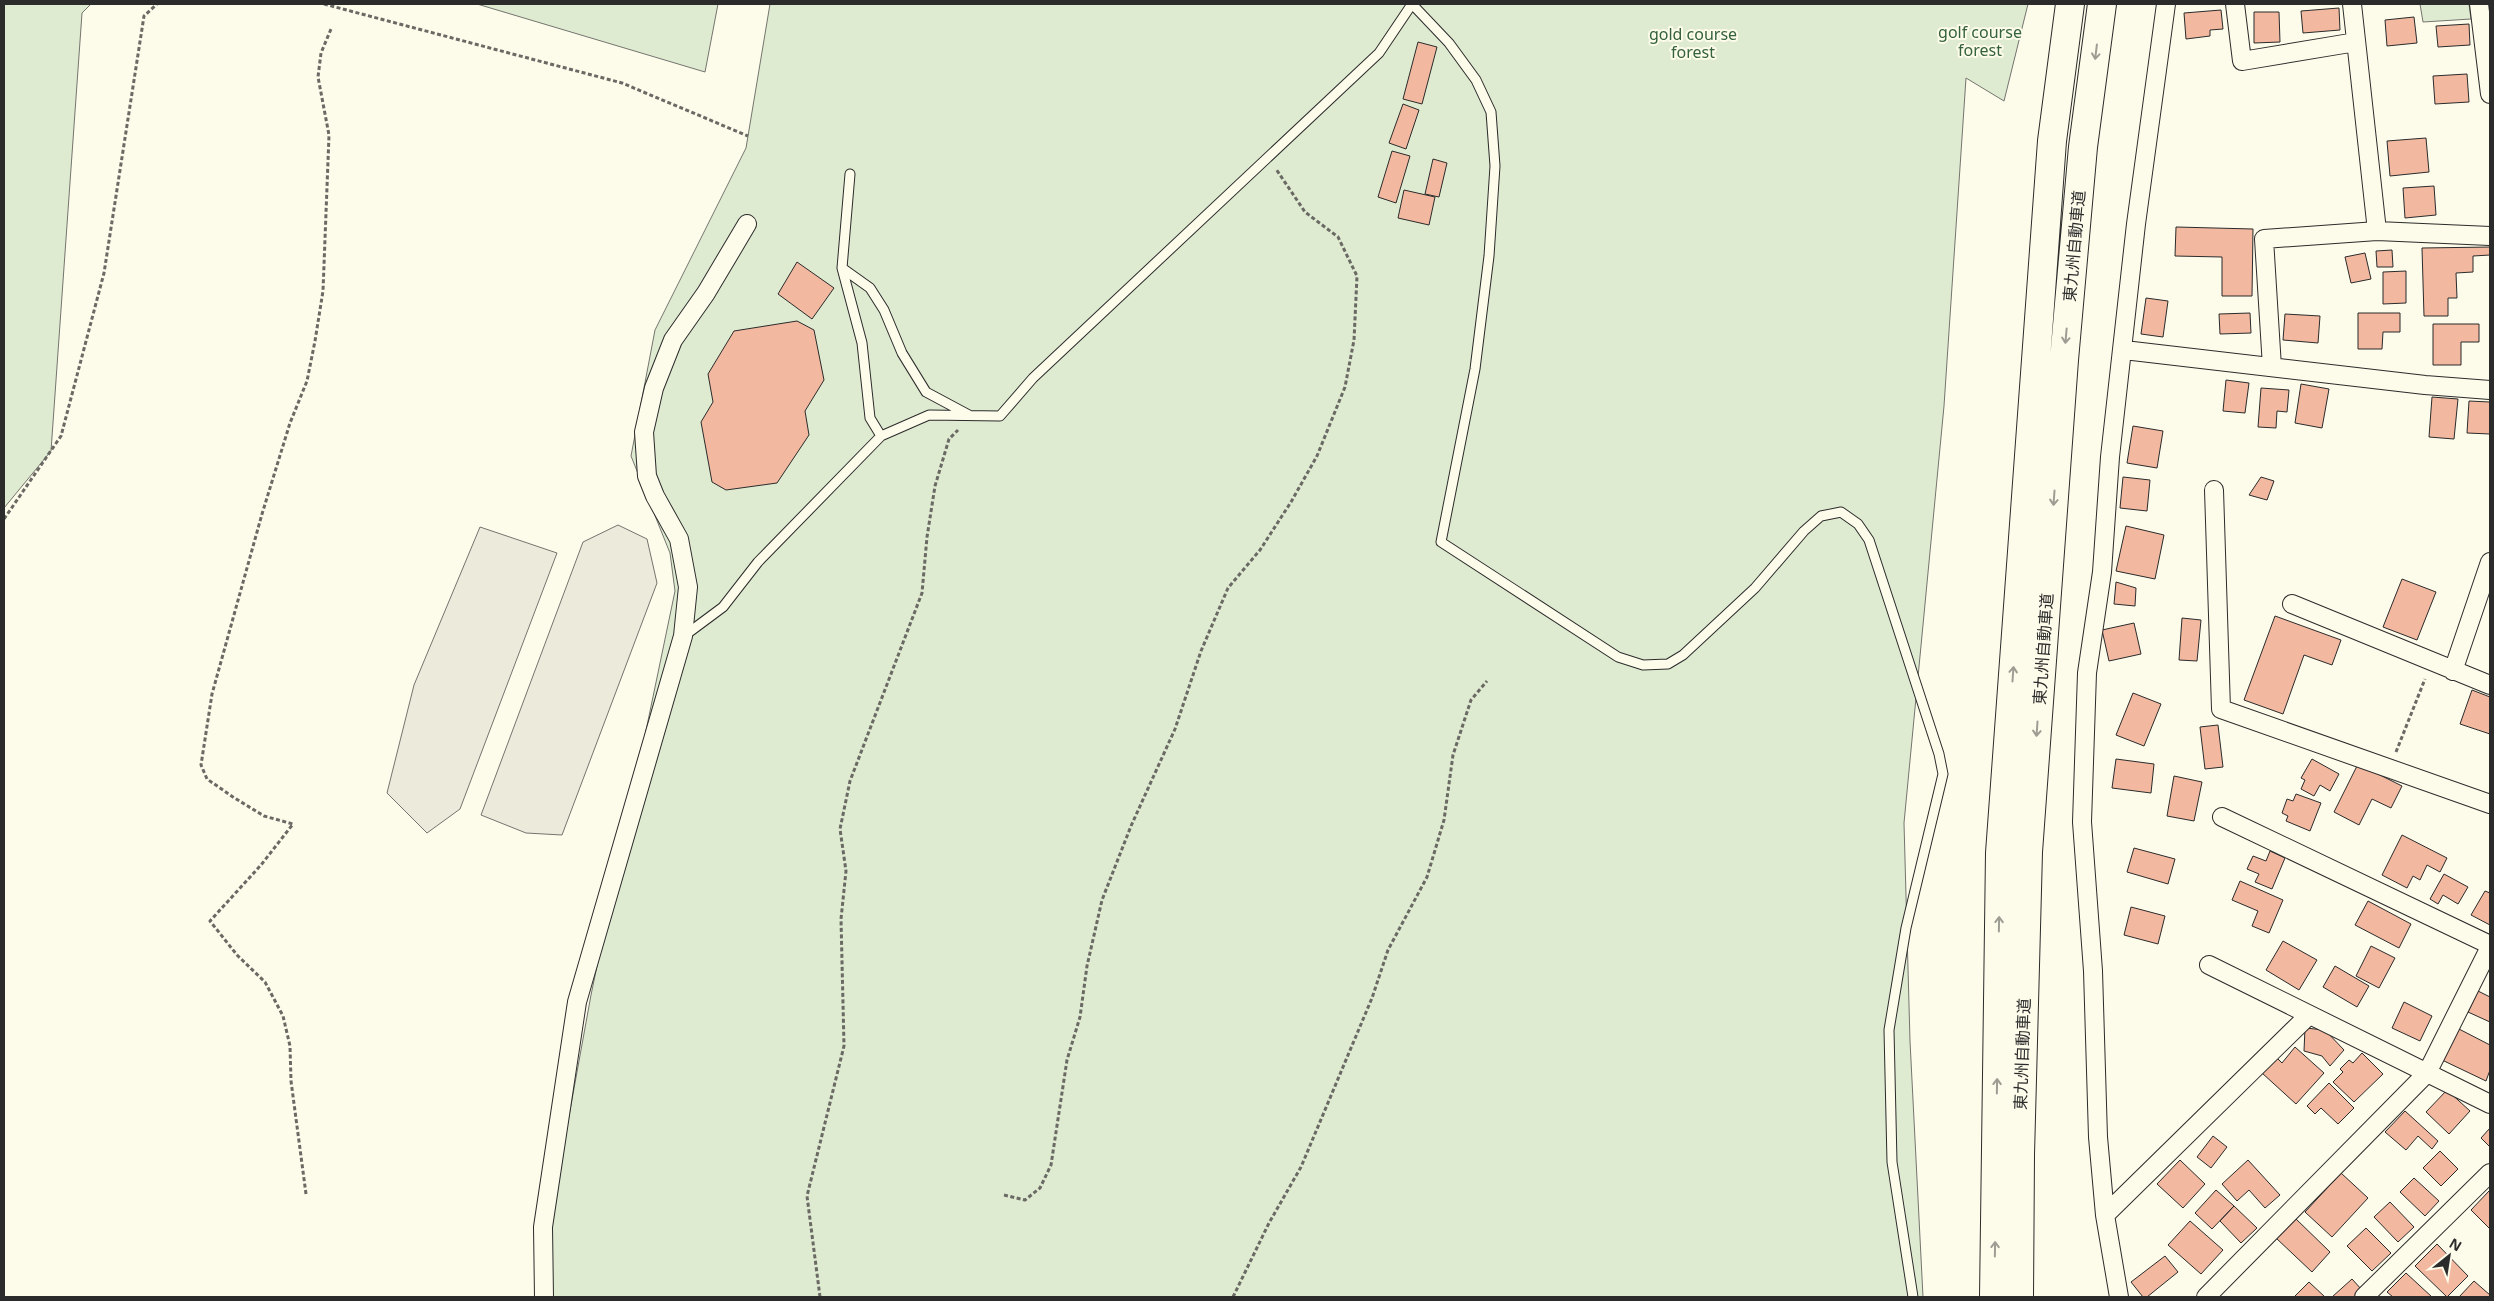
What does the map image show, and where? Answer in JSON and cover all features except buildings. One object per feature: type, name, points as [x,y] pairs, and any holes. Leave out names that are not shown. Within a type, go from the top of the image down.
[{"type":"highway","name":"東九州自動車道","points":[[1994,1297],[2000,853],[2052,141],[2070,4]]},
{"type":"highway","name":"東九州自動車道","points":[[2019,1297],[2020,1155],[2029,842],[2064,360],[2084,147],[2102,4]]},
{"type":"street","points":[[2118,1297],[2105,1215],[2098,1137],[2090,908],[2082,822],[2087,673],[2102,572],[2110,458],[2124,350],[2136,224],[2166,4]]},
{"type":"street","points":[[2235,4],[2242,61],[2356,42]]},
{"type":"street","points":[[2352,4],[2377,231]]},
{"type":"street","points":[[2479,4],[2490,94]]},
{"type":"street","points":[[544,1297],[543,1227],[577,1002],[683,636],[688,588],[679,538],[655,496],[647,476],[644,432],[654,388],[673,340],[706,293],[747,224]]},
{"type":"street","points":[[2272,367],[2264,239],[2377,231],[2490,236]]},
{"type":"street","points":[[2124,350],[2425,385],[2490,390]]},
{"type":"street","points":[[2214,490],[2221,709],[2490,804]]},
{"type":"street","points":[[2453,671],[2490,562]]},
{"type":"street","points":[[2292,604],[2490,685]]},
{"type":"street","points":[[2206,1297],[2427,1073],[2490,946],[2222,817]]},
{"type":"street","points":[[2209,965],[2308,1016],[2490,1104]]},
{"type":"street","points":[[2105,1215],[2308,1016]]},
{"type":"street","points":[[2364,1297],[2490,1173]]},
{"type":"lane","points":[[683,636],[723,607],[758,562],[881,436],[929,415],[1000,416],[1033,378],[1379,53],[1412,4],[1448,43],[1476,80],[1491,112],[1495,166],[1489,256],[1475,369],[1441,542],[1618,657],[1644,665],[1668,664],[1683,655],[1756,588],[1804,530],[1821,516],[1841,512],[1858,524],[1870,540],[1939,754],[1943,774],[1906,928],[1889,1030],[1892,1162],[1913,1297]]},
{"type":"lane","points":[[850,174],[842,268],[862,343],[870,418],[881,436]]},
{"type":"lane","points":[[842,268],[870,288],[884,310],[902,353],[926,392],[971,417]]},
{"type":"path","points":[[4,519],[61,436],[104,273],[144,16],[157,4]]},
{"type":"path","points":[[324,4],[622,83],[748,136]]},
{"type":"path","points":[[306,1194],[291,1081],[290,1046],[283,1016],[265,982],[236,955],[210,921],[236,890],[261,865],[293,824],[264,816],[233,797],[207,779],[201,765],[212,694],[262,514],[290,423],[308,381],[323,291],[330,135],[318,77],[321,53],[331,29]]},
{"type":"path","points":[[1004,1195],[1025,1200],[1040,1188],[1051,1165],[1067,1060],[1080,1017],[1087,966],[1102,900],[1131,826],[1175,729],[1201,651],[1228,588],[1260,550],[1295,494],[1317,456],[1345,387],[1354,340],[1358,276],[1338,237],[1305,212],[1269,158]]},
{"type":"path","points":[[820,1297],[807,1196],[844,1046],[841,919],[846,871],[840,829],[850,781],[922,593],[927,537],[935,486],[950,440],[971,417]]},
{"type":"path","points":[[2389,768],[2431,662]]},
{"type":"path","points":[[1234,1297],[1269,1223],[1301,1168],[1372,998],[1388,950],[1426,878],[1444,820],[1453,755],[1471,700],[1487,681]]},
{"type":"green space","points":[[4,4],[91,4],[82,13],[51,451],[4,508]]},
{"type":"green space","points":[[477,4],[718,4],[705,72]]},
{"type":"green space","points":[[770,4],[2028,4],[2004,101],[1966,78],[1944,406],[1904,823],[1910,1041],[1923,1297],[552,1297],[549,1226],[591,995],[675,591],[670,553],[631,456],[655,330],[746,148]]},
{"type":"green space","points":[[2420,4],[2469,4],[2471,19],[2423,22]]},
{"type":"shaded area","points":[[618,525],[647,539],[657,583],[562,835],[526,833],[481,815],[583,542]]},
{"type":"shaded area","points":[[480,527],[557,553],[460,809],[427,833],[387,793],[414,685]]},
{"type":"park label","name":"golf course forest","points":[[1980,41]]},
{"type":"park label","name":"gold course forest","points":[[1693,43]]}]
